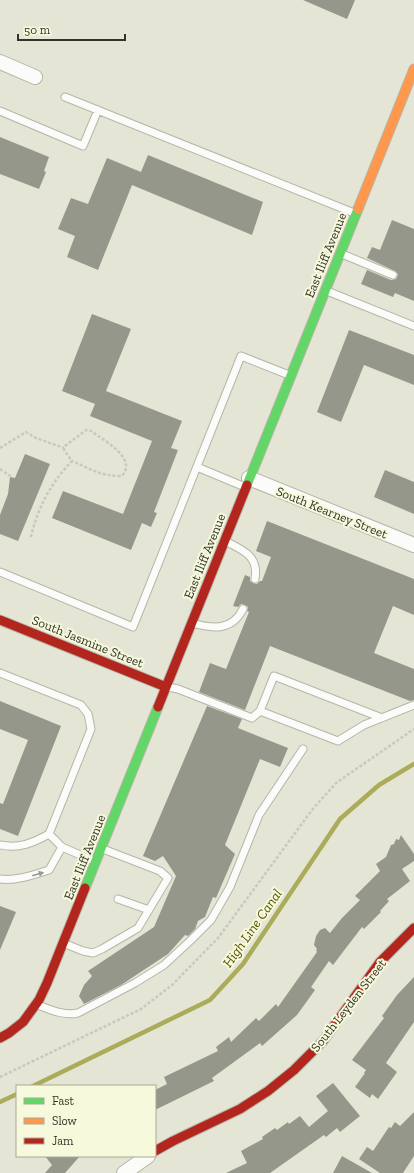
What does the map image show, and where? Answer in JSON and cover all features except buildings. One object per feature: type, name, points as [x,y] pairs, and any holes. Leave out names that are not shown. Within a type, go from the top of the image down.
[{"type":"street","points":[[0,62],[35,77]]},
{"type":"street","name":"East Iliff Avenue","points":[[0,1038],[19,1027],[37,1004],[96,862],[356,213],[413,77]]},
{"type":"street","name":"South Kearney Street","points":[[248,483],[414,545]]},
{"type":"street","name":"South Jasmine Street","points":[[0,620],[166,687]]},
{"type":"street","name":"South Leyden Street","points":[[156,1150],[256,1099],[302,1063],[328,1035],[377,966],[414,928]]},
{"type":"street","points":[[124,1173],[147,1157]]},
{"type":"lane","points":[[65,97],[356,213]]},
{"type":"lane","points":[[0,111],[83,146],[98,110]]},
{"type":"lane","points":[[340,253],[394,275]]},
{"type":"lane","points":[[325,290],[414,326]]},
{"type":"lane","points":[[0,572],[133,627],[241,356],[291,376]]},
{"type":"lane","points":[[197,467],[248,483]]},
{"type":"lane","points":[[225,541],[245,551],[253,560],[257,570],[255,579]]},
{"type":"lane","points":[[192,623],[208,627],[221,627],[233,623],[240,616],[243,609]]},
{"type":"lane","points":[[0,673],[81,705],[88,714],[91,729],[49,834],[34,842],[11,848],[0,845]]},
{"type":"lane","points":[[166,687],[178,689],[252,718],[260,711],[274,676],[382,718]]},
{"type":"lane","points":[[260,711],[338,741],[364,725],[414,705]]},
{"type":"lane","points":[[37,1004],[55,1012],[70,1014],[78,1013],[135,983],[164,965],[191,940],[211,920],[230,887],[259,815],[303,749]]},
{"type":"lane","points":[[49,834],[62,847],[96,862]]},
{"type":"lane","points":[[0,879],[28,876],[49,870],[62,847]]},
{"type":"lane","points":[[63,943],[83,951],[93,953],[138,928],[168,878],[160,871],[101,848]]},
{"type":"lane","points":[[118,899],[149,910]]},
{"type":"path","points":[[0,448],[28,432],[36,438],[64,448],[72,461],[86,466],[101,475],[122,476],[125,472],[125,458],[121,453],[91,431],[86,430],[64,448]]},
{"type":"path","points":[[31,537],[34,523],[46,496],[64,469],[72,461]]},
{"type":"path","points":[[0,469],[12,477]]},
{"type":"waterway","name":"High Line Canal","points":[[35,1085],[210,1000],[243,964],[340,819],[379,785],[414,764]]},
{"type":"waterway","name":"High Line Canal","points":[[0,1102],[16,1094]]},
{"type":"traffic: fast","points":[[247,485],[358,209]]},
{"type":"traffic: fast","points":[[85,888],[158,707]]},
{"type":"traffic: slow","points":[[358,209],[414,69]]},
{"type":"traffic: jam","points":[[158,707],[247,485]]},
{"type":"traffic: jam","points":[[0,620],[166,687]]},
{"type":"traffic: jam","points":[[0,1038],[23,1022],[39,1000],[85,888]]},
{"type":"traffic: jam","points":[[156,1150],[240,1109],[268,1091],[294,1070],[323,1041],[380,962],[414,928]]}]
